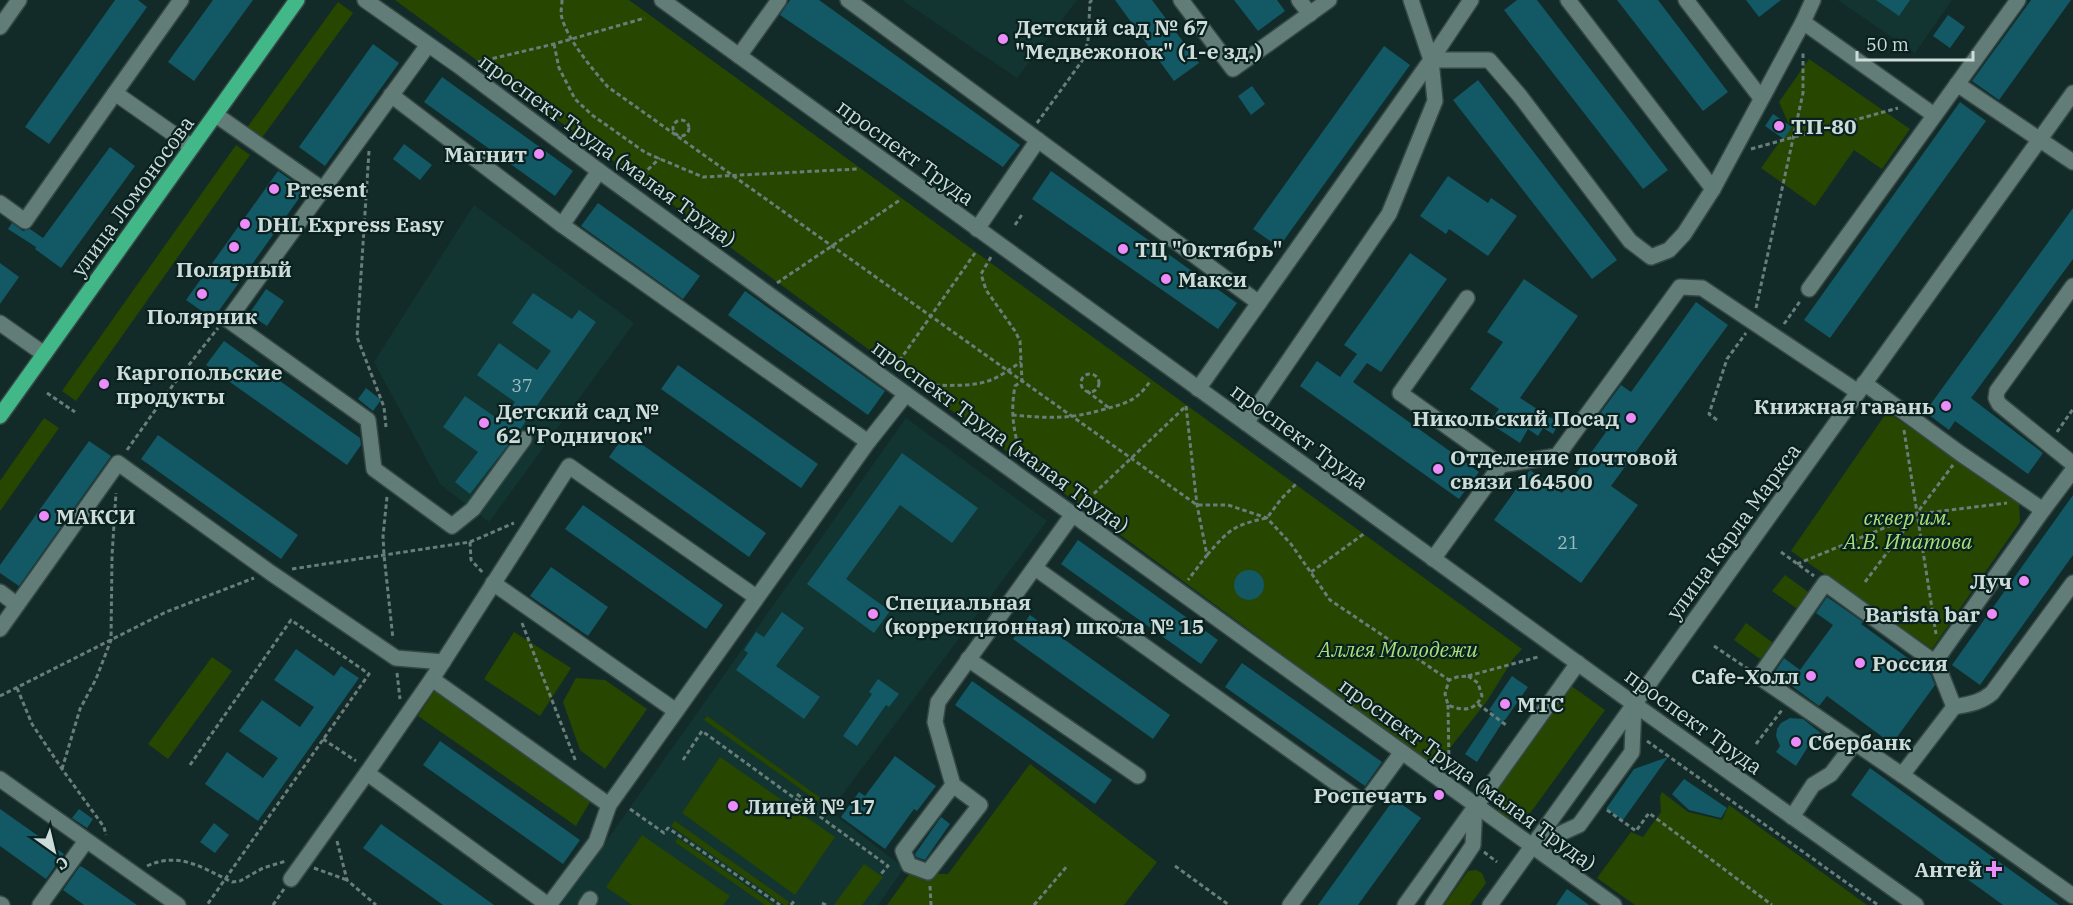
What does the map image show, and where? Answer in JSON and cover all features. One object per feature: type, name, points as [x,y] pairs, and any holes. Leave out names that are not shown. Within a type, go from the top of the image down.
[{"type":"main road","name":"улица Ломоносова","points":[[0,416],[297,0]]},
{"type":"street","points":[[0,27],[19,0]]},
{"type":"street","points":[[0,203],[25,220],[181,0]]},
{"type":"street","name":"проспект Труда (малая Труда)","points":[[365,0],[1613,905]]},
{"type":"street","name":"проспект Труда","points":[[662,0],[1433,559],[1916,905]]},
{"type":"street","points":[[739,56],[779,0]]},
{"type":"street","points":[[848,0],[1259,303]]},
{"type":"street","points":[[1181,0],[1233,69],[1329,0]]},
{"type":"street","points":[[1299,0],[1310,14]]},
{"type":"street","points":[[1246,423],[1389,214],[1435,101],[1431,60],[1411,0]]},
{"type":"street","points":[[1198,389],[1472,0]]},
{"type":"street","points":[[1568,0],[1713,189]]},
{"type":"street","points":[[1686,0],[1761,98]]},
{"type":"street","points":[[1431,60],[1489,60],[1515,89],[1630,241],[1651,257],[1669,250],[1684,234],[1713,189],[1813,0]]},
{"type":"street","points":[[1809,289],[2018,0]]},
{"type":"street","points":[[1803,22],[1934,115]]},
{"type":"street","points":[[428,45],[228,320],[369,420],[374,469],[452,526],[473,509],[524,439]]},
{"type":"street","points":[[1957,84],[2073,162]]},
{"type":"street","points":[[116,93],[192,147]]},
{"type":"street","name":"улица Карла Маркса","points":[[1490,905],[2073,93]]},
{"type":"street","points":[[391,95],[562,225],[868,442]]},
{"type":"street","points":[[216,115],[322,189]]},
{"type":"street","points":[[976,229],[1034,137]]},
{"type":"street","points":[[562,225],[599,171]]},
{"type":"street","points":[[2073,286],[1997,391],[1996,398],[2000,404],[2073,464]]},
{"type":"street","points":[[1467,298],[1400,393],[1501,465],[1557,456],[1680,288],[1702,288],[1775,337],[1901,409],[1961,454],[2043,510]]},
{"type":"street","points":[[0,323],[44,354]]},
{"type":"street","points":[[368,772],[549,905],[596,842],[609,805],[868,442],[896,387]]},
{"type":"street","points":[[0,629],[118,463],[271,573],[396,658],[443,662]]},
{"type":"street","points":[[1433,559],[1501,465]]},
{"type":"street","points":[[291,879],[443,662],[569,466],[756,597]]},
{"type":"street","points":[[1938,660],[2073,470]]},
{"type":"street","points":[[953,785],[903,851],[909,866],[928,872],[981,805],[953,785],[935,722],[938,702],[1073,514]]},
{"type":"street","points":[[1035,568],[1364,803]]},
{"type":"street","points":[[493,583],[676,711]]},
{"type":"street","points":[[1902,776],[1954,706],[1974,704],[1984,700],[1992,693],[2073,583]]},
{"type":"street","points":[[1954,706],[1938,660],[1824,584],[1759,677],[2073,896]]},
{"type":"street","points":[[0,592],[17,605]]},
{"type":"street","points":[[968,659],[1138,776]]},
{"type":"street","points":[[1405,905],[1578,663]]},
{"type":"street","points":[[432,678],[609,805]]},
{"type":"street","points":[[1532,847],[1579,825],[1632,752],[1634,704]]},
{"type":"street","points":[[1792,817],[1813,785],[1831,774],[1854,744]]},
{"type":"street","points":[[1290,905],[1402,752]]},
{"type":"street","points":[[0,779],[178,905]]},
{"type":"street","points":[[1433,905],[1473,845],[1475,804]]},
{"type":"street","points":[[40,905],[86,841]]},
{"type":"path","points":[[562,0],[561,14],[573,39],[586,61],[608,87],[1197,506],[1228,505],[1266,518],[1291,544],[1330,600],[1449,680]]},
{"type":"path","points":[[1034,137],[1082,61],[1088,41],[1092,0]]},
{"type":"path","points":[[459,66],[554,44],[645,18]]},
{"type":"path","points":[[1717,420],[1709,414],[1727,359],[1753,322],[1794,137],[1803,93],[1803,22]]},
{"type":"path","points":[[554,44],[559,68],[575,99],[646,153],[703,177],[857,169]]},
{"type":"path","points":[[1732,154],[1917,103]]},
{"type":"path","points":[[684,120],[689,126],[688,132],[681,136],[676,135],[672,125],[676,121],[684,120]]},
{"type":"path","points":[[626,191],[660,158]]},
{"type":"path","points":[[765,292],[900,200]]},
{"type":"path","points":[[1015,225],[1023,213]]},
{"type":"path","points":[[975,253],[931,315],[896,387],[986,381],[1021,362]]},
{"type":"path","points":[[987,262],[981,273],[986,290],[1016,331],[1020,341],[1022,381]]},
{"type":"path","points":[[1775,337],[1809,289]]},
{"type":"path","points":[[194,320],[228,320]]},
{"type":"path","points":[[62,769],[80,710],[96,679],[111,640],[112,556],[118,463],[212,333],[228,320]]},
{"type":"path","points":[[1086,391],[1097,388],[1098,379],[1093,374],[1085,375],[1081,384],[1086,391],[1109,408]]},
{"type":"path","points":[[1012,415],[1073,418],[1135,399],[1144,391],[1150,380]]},
{"type":"path","points":[[1022,381],[1015,386],[1011,406],[1026,480]]},
{"type":"path","points":[[47,393],[75,412]]},
{"type":"path","points":[[1073,514],[1185,405],[1197,506],[1207,555]]},
{"type":"path","points":[[1901,409],[1938,660]]},
{"type":"path","points":[[2049,443],[2073,409]]},
{"type":"path","points":[[1865,582],[1961,454]]},
{"type":"path","points":[[1179,591],[1223,537],[1240,524],[1266,518],[1297,483]]},
{"type":"path","points":[[1797,564],[1918,514],[2029,500]]},
{"type":"path","points":[[0,696],[166,612],[271,573],[470,542],[539,512]]},
{"type":"path","points":[[1310,572],[1365,532]]},
{"type":"path","points":[[470,542],[471,560],[493,583]]},
{"type":"path","points":[[1781,552],[1824,584]]},
{"type":"path","points":[[512,597],[587,789]]},
{"type":"path","points":[[190,765],[291,620],[369,674],[207,905]]},
{"type":"path","points":[[1714,646],[1759,677]]},
{"type":"path","points":[[1449,680],[1538,657]]},
{"type":"path","points":[[1448,705],[1459,710],[1470,709],[1478,704],[1482,696],[1478,683],[1468,676]]},
{"type":"path","points":[[1449,680],[1445,694],[1448,705],[1449,763],[1469,779]]},
{"type":"path","points":[[17,688],[32,724],[104,827],[113,860]]},
{"type":"path","points":[[1756,744],[1790,699]]},
{"type":"path","points":[[1478,704],[1506,725]]},
{"type":"path","points":[[683,760],[702,731],[888,866],[880,875]]},
{"type":"path","points":[[323,739],[368,772]]},
{"type":"path","points":[[1647,741],[1878,905]]},
{"type":"path","points":[[797,794],[803,799],[800,804]]},
{"type":"path","points":[[1599,805],[1636,831],[1649,813],[1772,905]]},
{"type":"path","points":[[630,809],[664,833],[668,828],[780,905]]},
{"type":"path","points":[[332,822],[346,880]]},
{"type":"path","points":[[132,873],[158,861],[183,860],[232,882],[240,881],[263,868],[306,858],[346,880],[376,905]]},
{"type":"path","points":[[1034,905],[1068,865]]},
{"type":"path","points":[[1175,866],[1229,905]]},
{"type":"path","points":[[791,905],[795,900]]},
{"type":"shaded area","name":"Детский сад № 67 \"Медвежонок\" (1-е зд.)","points":[[902,0],[1077,0],[1017,78]]},
{"type":"shaded area","points":[[1838,0],[1952,0],[1915,53]]},
{"type":"shaded area","name":"Детский сад № 62 \"Родничок\"","points":[[474,205],[634,323],[489,522],[440,484],[374,362]]},
{"type":"shaded area","name":"Специальная (коррекционная) школа № 15","points":[[906,418],[1047,521],[830,811],[904,868],[878,905],[561,905]]},
{"type":"green space","name":"Аллея Молодежи","points":[[395,0],[629,0],[1522,649],[1513,659],[1487,701],[1435,767]]},
{"type":"green space","points":[[338,2],[353,13],[261,139],[246,129]]},
{"type":"green space","points":[[1809,59],[1910,129],[1882,169],[1854,150],[1815,206],[1761,168],[1790,127],[1779,102]]},
{"type":"green space","points":[[236,145],[250,155],[76,401],[62,391]]},
{"type":"green space","name":"сквер им. А.В. Ипатова","points":[[1887,412],[2019,502],[2020,522],[1932,649],[1791,551]]},
{"type":"green space","points":[[44,418],[59,428],[0,511],[0,481]]},
{"type":"green space","points":[[1785,575],[1811,594],[1799,610],[1772,591]]},
{"type":"green space","points":[[1746,623],[1773,643],[1760,659],[1734,640]]},
{"type":"green space","points":[[514,632],[571,668],[540,716],[484,679]]},
{"type":"green space","points":[[212,657],[232,671],[168,759],[148,744]]},
{"type":"green space","points":[[576,678],[605,680],[647,709],[605,769],[580,750],[563,702]]},
{"type":"green space","points":[[1570,685],[1605,710],[1531,812],[1516,818],[1504,816],[1497,807],[1495,790]]},
{"type":"green space","points":[[436,689],[591,800],[576,826],[418,716]]},
{"type":"green space","points":[[707,716],[826,802],[823,805],[704,720]]},
{"type":"green space","points":[[720,757],[835,837],[795,895],[682,813]]},
{"type":"green space","points":[[1030,764],[1157,862],[1124,905],[887,905],[910,873],[948,874]]},
{"type":"green space","points":[[1662,792],[1688,812],[1722,820],[1729,805],[1867,905],[1635,905],[1597,878],[1631,832],[1643,837],[1661,812]]},
{"type":"green space","points":[[675,821],[789,902],[787,905],[671,826]]},
{"type":"green space","points":[[642,835],[730,896],[723,905],[632,905],[606,887]]},
{"type":"green space","points":[[678,838],[774,905],[765,905],[675,842]]},
{"type":"green space","points":[[864,864],[883,877],[862,905],[834,905]]},
{"type":"green space","points":[[1476,870],[1482,873],[1486,883],[1470,905],[1444,905],[1468,871]]},
{"type":"building","points":[[115,0],[138,0],[147,7],[49,144],[25,127]]},
{"type":"building","points":[[213,0],[253,0],[194,81],[168,62]]},
{"type":"building","points":[[790,0],[819,0],[1020,145],[1003,167],[780,15]]},
{"type":"building","points":[[1115,0],[1152,0],[1199,63],[1174,81]]},
{"type":"building","points":[[1234,0],[1277,0],[1285,11],[1258,31]]},
{"type":"building","points":[[1517,0],[1537,0],[1668,170],[1643,189],[1504,10]]},
{"type":"building","points":[[1617,0],[1658,0],[1728,92],[1703,111]]},
{"type":"building","points":[[1746,0],[1781,0],[1759,17]]},
{"type":"building","points":[[1876,0],[1910,0],[1899,16]]},
{"type":"building","points":[[2031,0],[2071,0],[1999,100],[1972,81]]},
{"type":"building","points":[[1948,15],[1965,27],[1950,48],[1933,36]]},
{"type":"building","points":[[373,44],[399,63],[325,166],[299,147]]},
{"type":"building","points":[[1384,46],[1410,65],[1279,247],[1253,229]]},
{"type":"building","points":[[442,77],[573,171],[555,196],[424,102]]},
{"type":"building","points":[[1478,80],[1617,260],[1592,279],[1453,100]]},
{"type":"building","points":[[1252,86],[1265,104],[1251,115],[1238,96]]},
{"type":"building","points":[[1960,102],[1986,121],[1830,338],[1804,320]]},
{"type":"building","name":"ТП-80","points":[[1773,114],[1792,127],[1784,139],[1765,126]]},
{"type":"building","points":[[404,144],[432,165],[420,180],[393,159]]},
{"type":"building","points":[[110,147],[135,166],[61,268],[35,249],[36,247],[8,229],[12,223],[23,231],[30,229],[43,238]]},
{"type":"building","points":[[278,171],[305,190],[213,319],[186,300]]},
{"type":"building","points":[[1051,171],[1237,303],[1218,329],[1032,199]]},
{"type":"building","points":[[1448,176],[1488,203],[1491,198],[1517,216],[1488,256],[1449,229],[1446,234],[1420,216]]},
{"type":"building","points":[[598,203],[700,276],[683,299],[581,226]]},
{"type":"building","points":[[2073,208],[2073,259],[1971,398],[2043,453],[2028,474],[1955,421],[1949,430],[1925,412]]},
{"type":"building","points":[[1410,253],[1447,279],[1381,372],[1367,363],[1353,382],[1479,472],[1459,499],[1300,386],[1317,361],[1340,377],[1357,354],[1344,345]]},
{"type":"building","points":[[0,263],[19,277],[0,304]]},
{"type":"building","points":[[1524,279],[1578,316],[1520,398],[1559,423],[1553,434],[1543,428],[1538,436],[1528,429],[1520,443],[1489,423],[1499,409],[1470,389],[1503,342],[1487,332]]},
{"type":"building","points":[[266,289],[284,301],[267,326],[249,314]]},
{"type":"building","points":[[745,291],[885,391],[868,415],[728,315]]},
{"type":"building","points":[[533,293],[572,319],[579,310],[596,322],[519,431],[470,494],[455,482],[478,452],[443,427],[465,396],[501,421],[515,402],[477,375],[499,343],[537,370],[551,351],[512,323]]},
{"type":"building","points":[[1696,302],[1728,325],[1611,486],[1638,505],[1581,583],[1494,520],[1530,470],[1562,493],[1606,432],[1593,423],[1621,385],[1631,392]]},
{"type":"building","points":[[224,341],[360,438],[361,445],[347,465],[206,365]]},
{"type":"building","points":[[678,365],[818,464],[801,488],[661,389]]},
{"type":"building","points":[[366,388],[381,400],[373,411],[358,399]]},
{"type":"building","points":[[626,433],[766,533],[749,557],[609,457]]},
{"type":"building","points":[[158,435],[298,535],[281,559],[141,459]]},
{"type":"building","points":[[89,441],[111,456],[19,586],[0,573],[0,565]]},
{"type":"building","points":[[902,453],[978,508],[952,543],[900,505],[846,579],[890,611],[874,633],[807,584]]},
{"type":"building","points":[[2073,495],[2073,555],[1980,685],[1952,665]]},
{"type":"building","points":[[583,505],[723,605],[706,629],[565,529]]},
{"type":"building","points":[[1078,540],[1218,640],[1201,664],[1061,564]]},
{"type":"building","points":[[551,567],[608,607],[588,636],[530,596]]},
{"type":"building","points":[[1249,570],[1255,571],[1263,579],[1263,591],[1255,599],[1249,600],[1243,599],[1235,591],[1234,585],[1235,579],[1243,571]]},
{"type":"building","name":"Россия","points":[[1827,597],[1931,675],[1935,685],[1892,744],[1827,696],[1819,706],[1774,673],[1784,658],[1800,670],[1833,625],[1816,613]]},
{"type":"building","points":[[782,612],[804,628],[776,666],[820,697],[804,719],[736,670],[748,653],[744,650],[756,632],[764,637]]},
{"type":"building","points":[[1030,615],[1170,715],[1153,739],[1013,639]]},
{"type":"building","points":[[296,649],[334,676],[341,666],[359,678],[258,821],[205,784],[227,752],[263,778],[278,758],[239,731],[262,700],[300,727],[314,707],[274,680]]},
{"type":"building","points":[[1242,663],[1382,762],[1365,786],[1225,687]]},
{"type":"building","points":[[1512,676],[1528,687],[1477,762],[1465,754],[1493,712],[1489,710]]},
{"type":"building","points":[[878,679],[899,694],[889,707],[886,705],[857,746],[843,736],[872,694],[869,692]]},
{"type":"building","points":[[972,681],[1112,780],[1095,804],[955,705]]},
{"type":"building","points":[[1790,718],[1803,719],[1822,734],[1813,747],[1809,745],[1796,766],[1776,752],[1780,746],[1776,736],[1777,729],[1781,723]]},
{"type":"building","points":[[440,741],[580,840],[563,864],[423,765]]},
{"type":"building","points":[[895,756],[936,786],[917,811],[914,809],[885,849],[841,817],[859,792],[865,796]]},
{"type":"building","points":[[1668,757],[1623,820],[1606,809],[1634,769]]},
{"type":"building","points":[[1870,768],[2059,905],[2003,905],[1851,795]]},
{"type":"building","points":[[1684,779],[1727,808],[1721,818],[1689,810],[1672,794]]},
{"type":"building","points":[[1394,799],[1421,818],[1358,905],[1318,905]]},
{"type":"building","points":[[0,809],[64,854],[46,879],[0,846]]},
{"type":"building","points":[[79,809],[93,819],[87,828],[72,818]]},
{"type":"building","points":[[941,817],[950,824],[925,860],[916,857],[915,854]]},
{"type":"building","points":[[214,823],[229,835],[215,853],[200,842]]},
{"type":"building","points":[[381,824],[494,905],[443,905],[363,848]]},
{"type":"building","points":[[80,866],[137,905],[84,905],[63,890]]},
{"type":"building","points":[[1567,889],[1589,905],[1556,905]]},
{"type":"place","name":"Детский сад № 67 \"Медвежонок\" (1-е зд.)","points":[[1003,39]]},
{"type":"place","name":"ТП-80","points":[[1779,126]]},
{"type":"place","name":"Магнит","points":[[539,154]]},
{"type":"place","name":"Present","points":[[274,189]]},
{"type":"place","name":"DHL Express Easy","points":[[245,224]]},
{"type":"place","name":"Полярный","points":[[234,247]]},
{"type":"place","name":"ТЦ \"Октябрь\"","points":[[1123,249]]},
{"type":"place","name":"Макси","points":[[1166,279]]},
{"type":"place","name":"Полярник","points":[[202,294]]},
{"type":"place","name":"Каргопольские продукты","points":[[104,384]]},
{"type":"place","name":"Книжная гавань","points":[[1946,406]]},
{"type":"place","name":"Никольский Посад","points":[[1631,418]]},
{"type":"place","name":"Детский сад № 62 \"Родничок\"","points":[[484,423]]},
{"type":"place","name":"Отделение почтовой связи 164500","points":[[1438,469]]},
{"type":"place","name":"МАКСИ","points":[[44,516]]},
{"type":"place","name":"Луч","points":[[2024,581]]},
{"type":"place","name":"Специальная (коррекционная) школа № 15","points":[[873,614]]},
{"type":"place","name":"Barista bar","points":[[1992,614]]},
{"type":"place","name":"Россия","points":[[1860,663]]},
{"type":"place","name":"Cafe-Холл","points":[[1811,676]]},
{"type":"place","name":"МТС","points":[[1505,704]]},
{"type":"place","name":"Сбербанк","points":[[1796,742]]},
{"type":"place","name":"Роспечать","points":[[1439,795]]},
{"type":"place","name":"Лицей № 17","points":[[733,806]]},
{"type":"place","name":"Антей","points":[[1994,869]]}]
